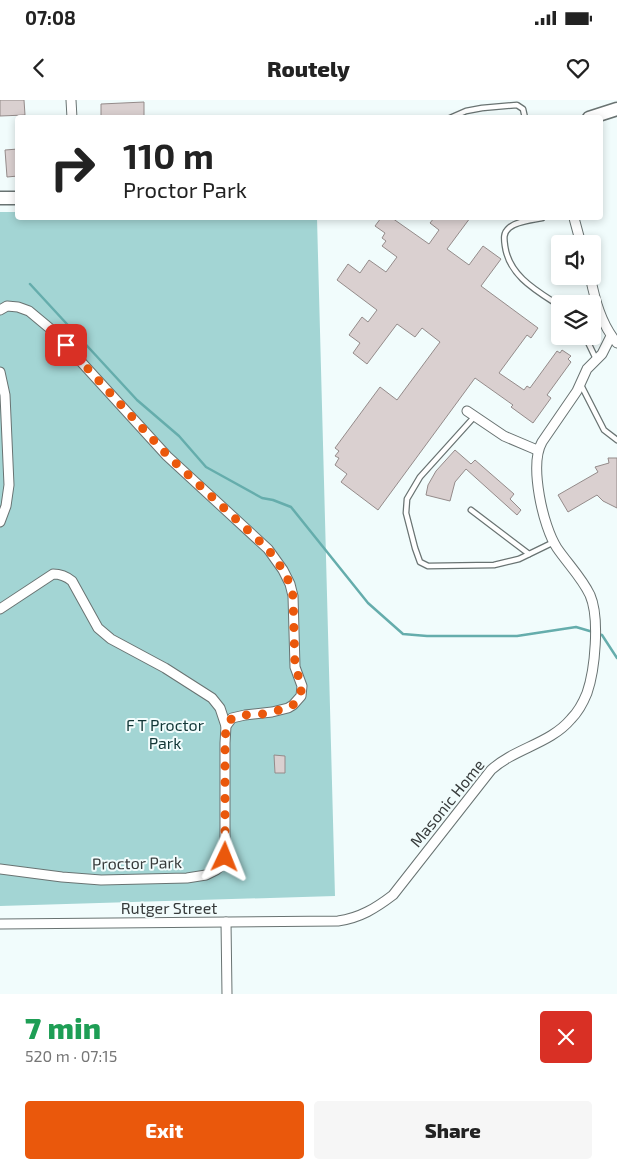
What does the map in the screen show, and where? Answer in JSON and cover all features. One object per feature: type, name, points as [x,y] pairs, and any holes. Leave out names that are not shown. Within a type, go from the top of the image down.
[{"type":"street","points":[[71,100],[72,115]]},
{"type":"street","points":[[598,115],[617,109]]},
{"type":"street","points":[[0,198],[15,198]]},
{"type":"street","points":[[575,220],[579,235]]},
{"type":"street","points":[[592,285],[597,308],[611,336],[617,343]]},
{"type":"street","points":[[0,310],[7,306],[29,311],[53,331],[168,456],[268,549],[283,570],[290,584],[293,596],[295,667],[302,686],[300,696],[288,708],[262,714],[238,716],[232,718],[226,726]]},
{"type":"street","points":[[471,413],[512,441],[537,450],[580,384],[587,369],[602,354],[611,336]]},
{"type":"street","points":[[0,372],[5,395],[9,485],[6,506],[0,522]]},
{"type":"street","name":"Masonic Home","points":[[338,921],[360,916],[393,895],[492,770],[501,761],[544,741],[562,729],[579,709],[587,692],[593,662],[594,609],[585,585],[554,542],[540,499],[536,466],[537,450]]},
{"type":"street","name":"Proctor Park","points":[[0,609],[14,602],[44,578],[53,574],[67,577],[72,582],[98,628],[110,639],[165,668],[212,698],[220,708],[226,726],[225,857],[222,865],[216,870],[206,875],[186,878],[101,880],[62,878],[0,869]]},
{"type":"street","name":"Rutger Street","points":[[0,924],[338,921]]},
{"type":"street","points":[[226,922],[226,994]]},
{"type":"lane","points":[[457,115],[482,108],[516,105],[523,109],[524,115]]},
{"type":"lane","points":[[534,220],[513,225],[507,229],[504,236],[506,255],[513,268],[529,284],[551,300]]},
{"type":"lane","points":[[589,345],[596,359]]},
{"type":"lane","points":[[580,384],[604,430],[617,440]]},
{"type":"lane","points":[[471,413],[420,477],[407,499],[406,512],[414,548],[420,562],[428,566],[494,565],[519,559],[554,542]]},
{"type":"lane","points":[[470,510],[529,554]]},
{"type":"green space","name":"F T Proctor Park","points":[[0,212],[15,212],[15,220],[317,220],[335,896],[0,906]]},
{"type":"building","points":[[0,100],[24,100],[25,115],[0,116]]},
{"type":"building","points":[[144,102],[144,115],[101,115],[101,104]]},
{"type":"building","points":[[15,149],[15,176],[7,177],[5,150]]},
{"type":"building","points":[[380,220],[395,220],[429,244],[439,230],[430,223],[432,220],[469,220],[447,249],[469,265],[483,246],[501,259],[481,286],[538,328],[531,338],[527,335],[499,373],[524,390],[527,386],[530,388],[557,351],[560,353],[562,350],[571,356],[568,359],[571,362],[547,395],[551,398],[533,423],[511,407],[513,405],[475,378],[378,510],[341,482],[347,474],[335,465],[339,458],[335,456],[339,451],[335,448],[380,387],[397,400],[440,342],[422,328],[415,337],[397,324],[367,364],[353,353],[360,343],[349,335],[362,317],[368,322],[377,310],[337,280],[348,264],[360,273],[369,260],[386,272],[397,257],[382,246],[386,241],[382,238],[385,233],[375,226]]},
{"type":"building","points":[[455,450],[471,464],[475,460],[514,494],[510,499],[521,510],[517,515],[466,469],[455,482],[450,501],[426,495],[428,485],[436,471]]},
{"type":"building","points":[[608,458],[617,458],[617,508],[603,501],[597,495],[568,512],[558,495],[598,472],[595,467],[609,463]]},
{"type":"building","points":[[274,755],[285,756],[285,773],[275,773]]},
{"type":"waterway","points":[[30,284],[137,400],[179,436],[206,467],[262,498],[291,507],[368,603],[403,634],[427,636],[517,636],[576,627],[593,632]]},
{"type":"waterway","points":[[598,634],[602,635],[617,658]]},
{"type":"route","points":[[66,345],[168,456],[268,549],[283,570],[290,584],[293,596],[295,667],[302,686],[300,696],[288,708],[262,714],[238,716],[232,718],[226,726],[225,857]]}]
